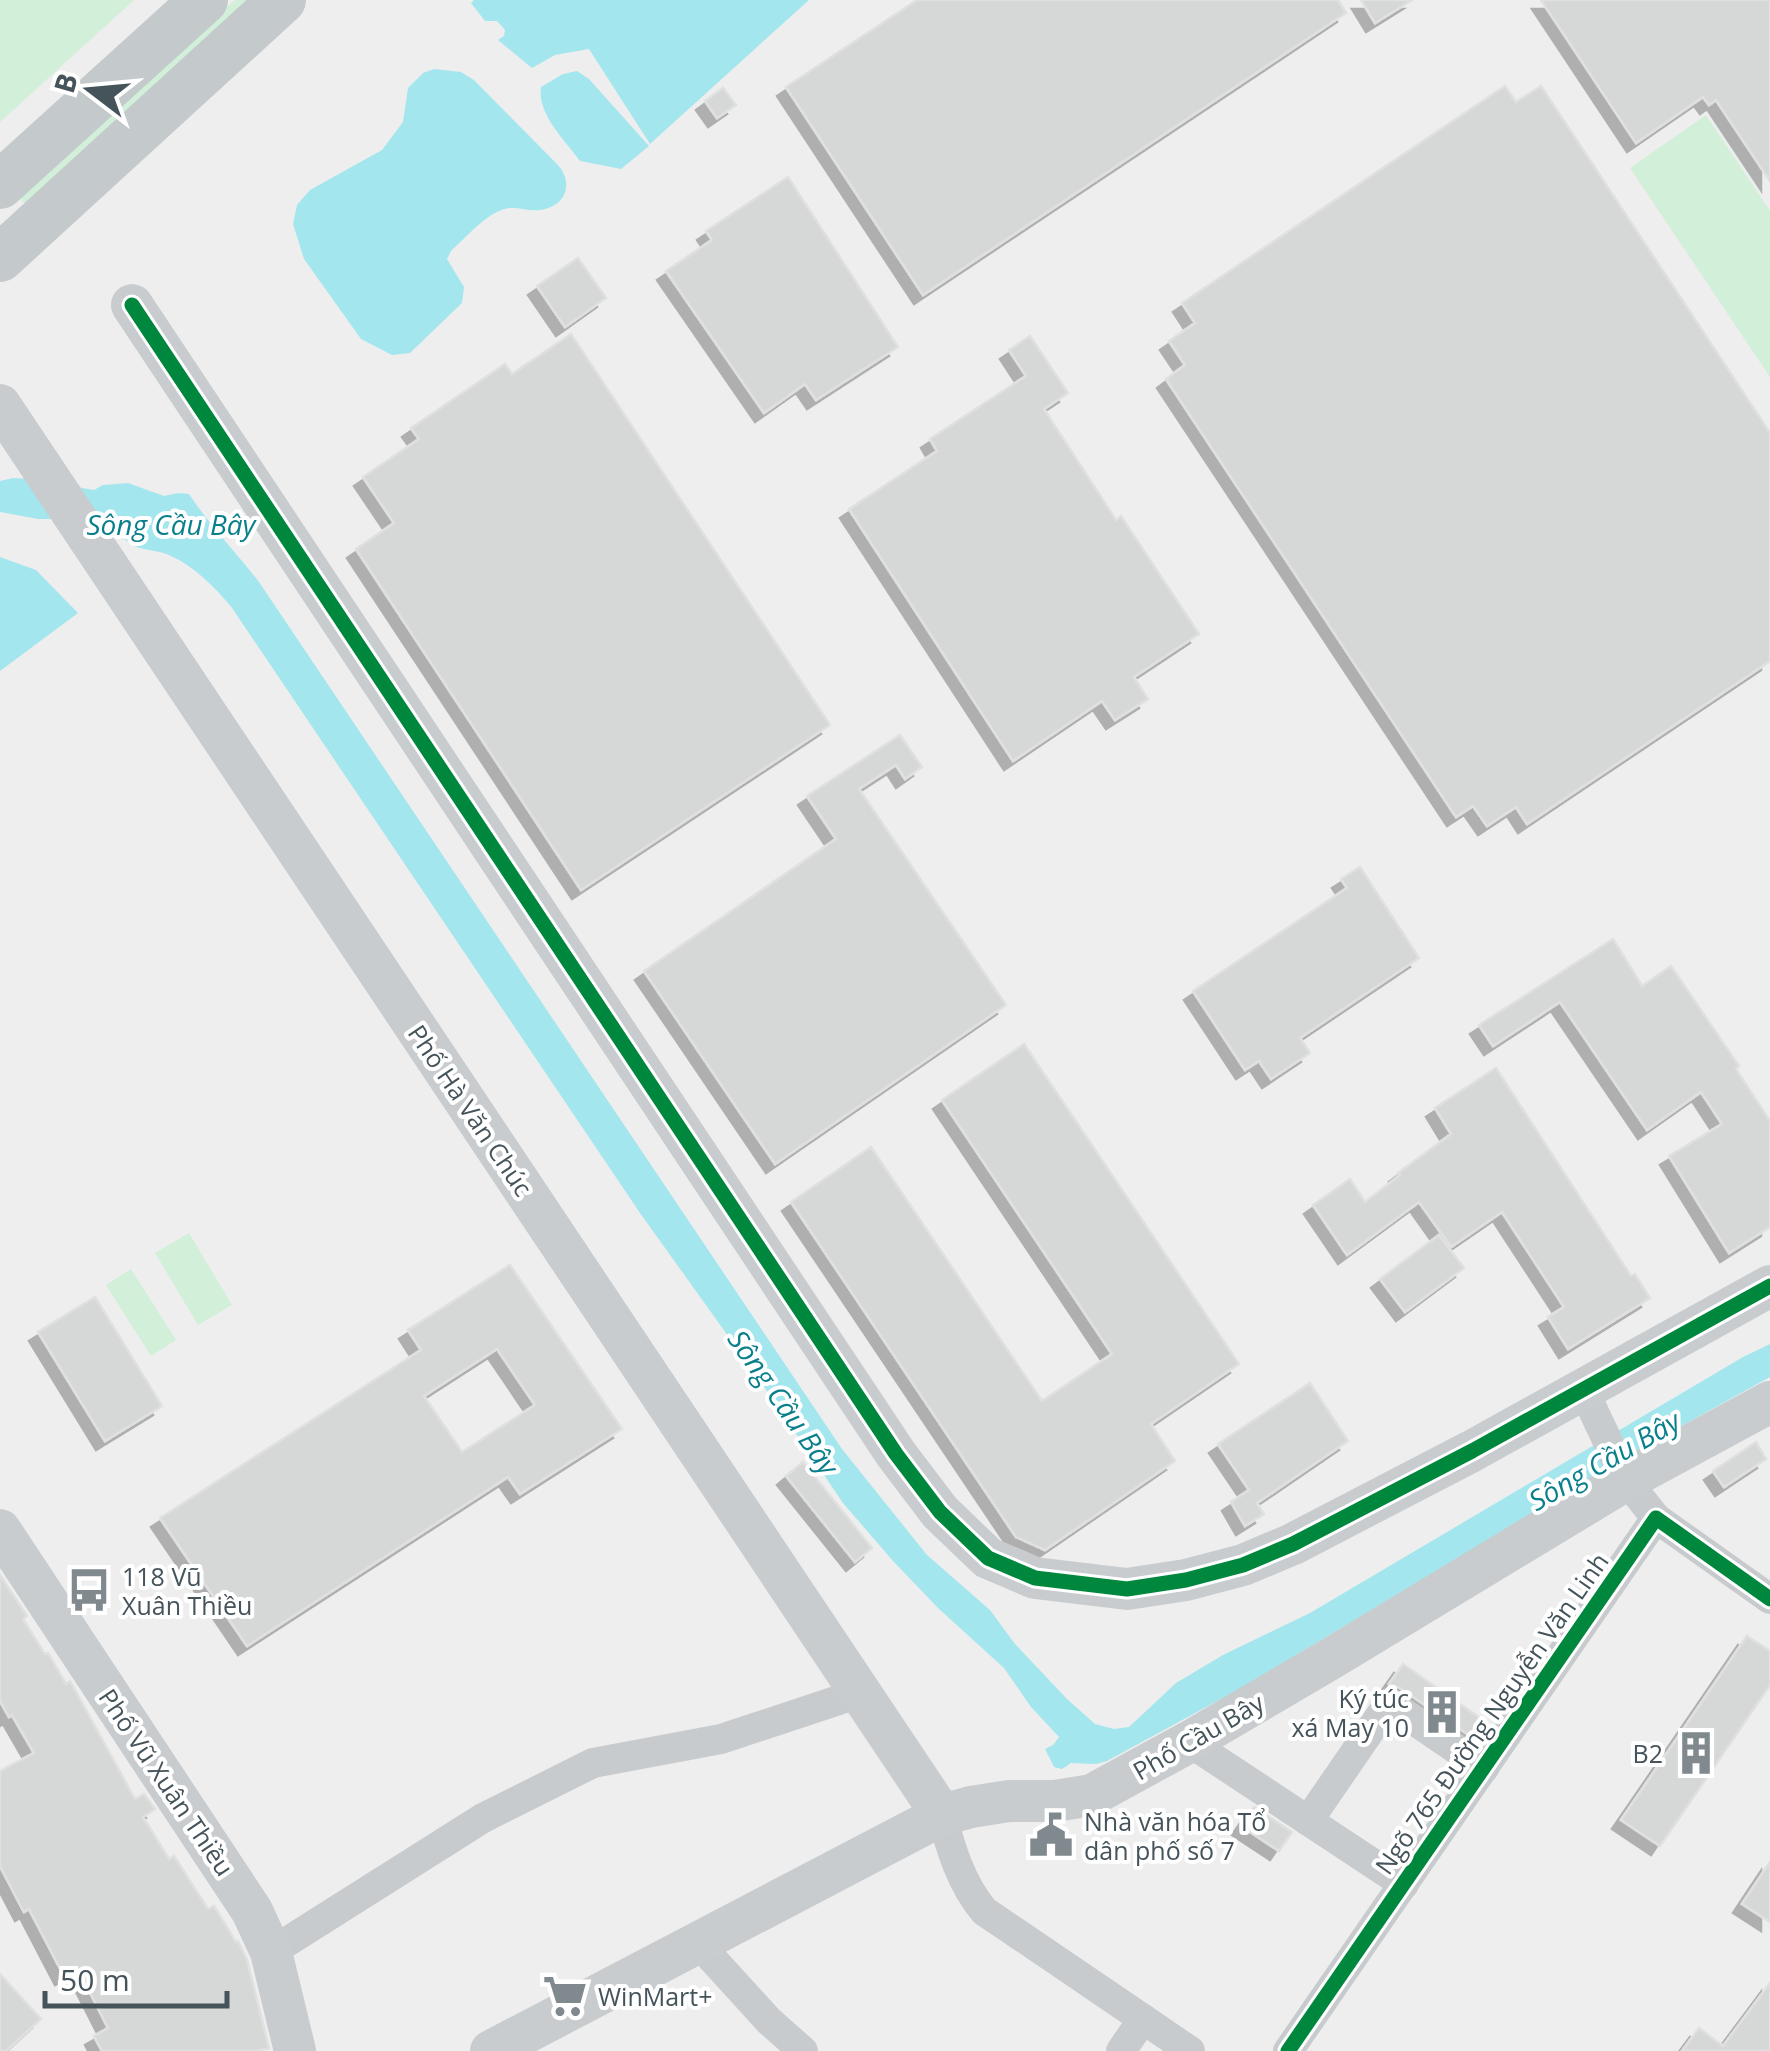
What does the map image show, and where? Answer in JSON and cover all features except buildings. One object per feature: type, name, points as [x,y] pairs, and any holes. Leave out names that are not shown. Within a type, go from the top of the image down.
[{"type":"main road","points":[[0,184],[204,0]]},
{"type":"main road","points":[[0,258],[282,0]]},
{"type":"street","points":[[132,305],[896,1454],[940,1512],[988,1558],[1035,1578],[1126,1589],[1186,1580],[1243,1565],[1472,1451],[1589,1403],[1770,1286]]},
{"type":"street","name":"Phố Hà Văn Chúc","points":[[10,420],[942,1816]]},
{"type":"street","name":"Phố Cầu Bây","points":[[491,2051],[942,1816],[971,1806],[1010,1800],[1055,1801],[1092,1795],[1189,1742],[1626,1480],[1770,1402]]},
{"type":"street","points":[[1589,1403],[1626,1480],[1656,1518],[1770,1598]]},
{"type":"street","name":"Ngõ 765 Đường Nguyễn Văn Linh","points":[[1288,2051],[1656,1518]]},
{"type":"street","name":"Phố Vũ Xuân Thiều","points":[[0,1530],[252,1911],[272,1952],[295,2051]]},
{"type":"street","points":[[272,1952],[482,1818],[593,1763],[721,1739],[860,1693]]},
{"type":"street","points":[[1308,1820],[1388,1703],[1484,1768]]},
{"type":"street","points":[[1189,1742],[1404,1884]]},
{"type":"street","points":[[942,1816],[960,1872],[984,1911],[1190,2051]]},
{"type":"street","points":[[697,1942],[781,2033],[803,2051]]},
{"type":"street","points":[[1122,2051],[1143,2019]]},
{"type":"green space","points":[[0,0],[134,0],[0,122]]},
{"type":"green space","points":[[235,0],[253,0],[26,205],[18,196]]},
{"type":"green space","points":[[1706,115],[1770,211],[1770,377],[1630,168]]},
{"type":"green space","points":[[189,1233],[232,1305],[198,1325],[155,1253]]},
{"type":"green space","points":[[131,1269],[176,1340],[151,1356],[106,1285]]},
{"type":"water","points":[[809,0],[650,144],[589,49],[555,55],[532,68],[498,40],[505,30],[497,21],[485,21],[471,3]]},
{"type":"water","points":[[434,69],[461,72],[474,80],[558,165],[566,179],[565,193],[549,208],[500,210],[466,236],[447,259],[464,287],[462,303],[410,353],[392,355],[361,339],[304,259],[293,224],[297,205],[310,190],[382,150],[403,122],[408,88],[423,73]]},
{"type":"water","points":[[577,71],[589,79],[649,146],[621,169],[580,161],[547,116],[541,87]]},
{"type":"water","name":"Sông Cầu Bây","points":[[13,478],[94,490],[103,485],[128,483],[164,496],[189,494],[259,582],[842,1449],[927,1555],[990,1610],[1015,1644],[1095,1724],[1114,1729],[1129,1727],[1176,1683],[1223,1655],[1310,1613],[1770,1344],[1770,1377],[1649,1444],[1243,1687],[1107,1761],[1054,1767],[1045,1749],[1059,1737],[1031,1707],[1004,1668],[938,1608],[843,1503],[640,1213],[232,608],[188,566],[167,554],[136,547],[114,530],[85,529],[55,519],[0,512],[0,481]]},
{"type":"water","points":[[0,557],[36,570],[78,613],[0,671]]},
{"type":"cycle path","points":[[132,305],[896,1454],[940,1512],[988,1558],[1035,1578],[1127,1589],[1186,1580],[1243,1565],[1293,1544],[1472,1451],[1770,1286]]},
{"type":"cycle path","points":[[1288,2051],[1656,1518],[1770,1599]]},
{"type":"place","name":"118 Vũ Xuân Thiều","points":[[89,1590]]},
{"type":"place","name":"Ký túc xá May 10","points":[[1442,1712]]},
{"type":"place","name":"B2","points":[[1696,1753]]},
{"type":"place","name":"Nhà văn hóa Tổ dân phố số 7","points":[[1051,1835]]},
{"type":"place","name":"WinMart+","points":[[565,1996]]}]
